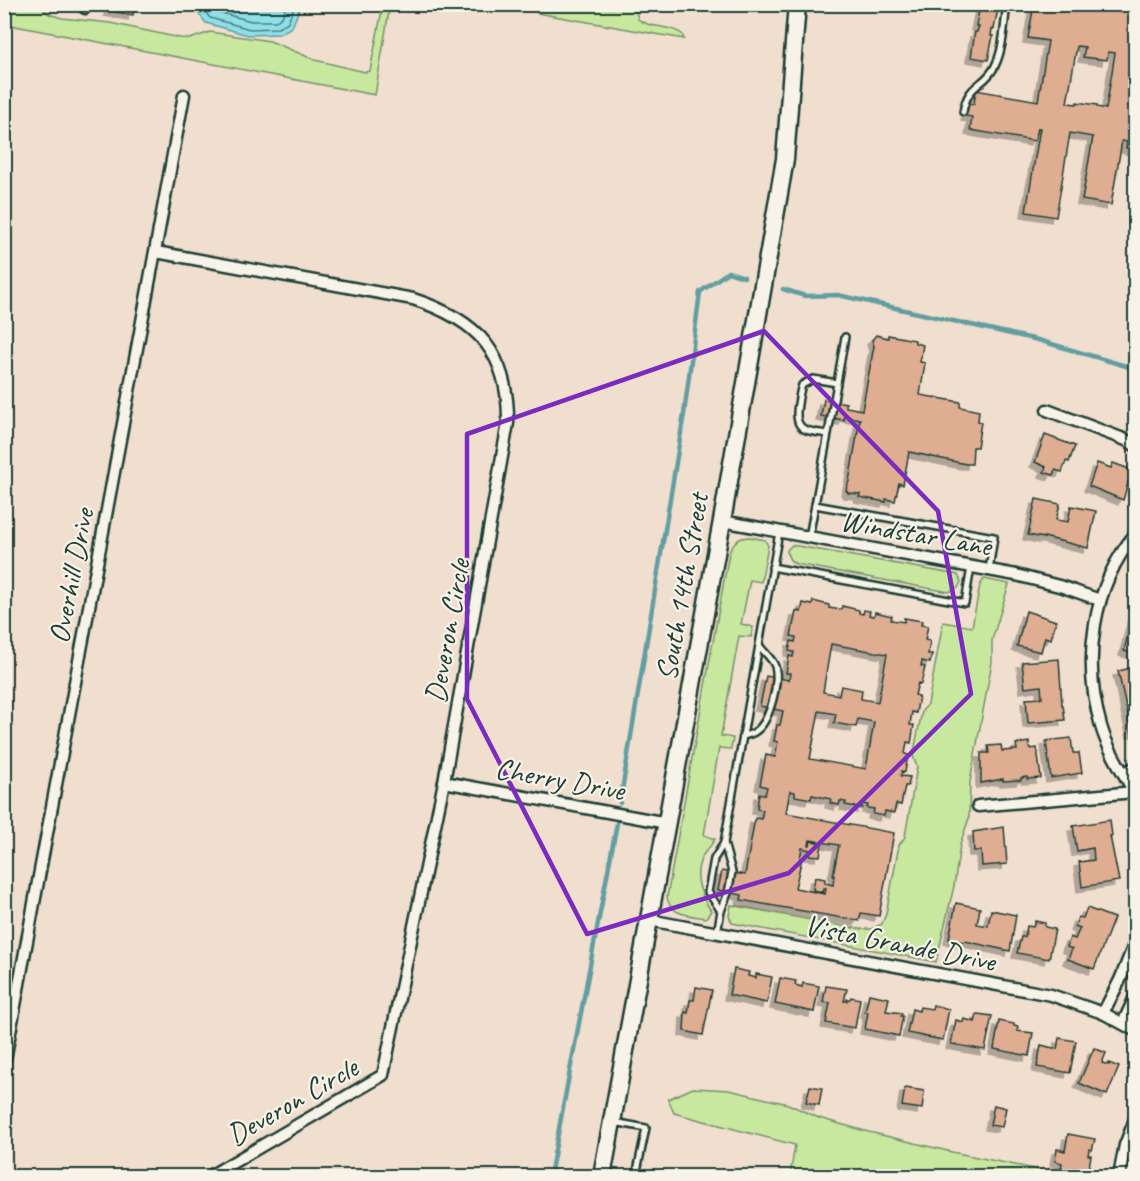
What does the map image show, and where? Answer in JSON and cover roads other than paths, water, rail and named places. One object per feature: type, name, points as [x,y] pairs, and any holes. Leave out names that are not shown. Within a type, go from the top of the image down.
[{"type":"main road","name":"South 14th Street","points":[[602,1176],[722,521],[785,159],[797,4]]},
{"type":"street","name":"Overhill Drive","points":[[4,1065],[184,95]]},
{"type":"street","name":"Deveron Circle","points":[[156,252],[413,300],[437,307],[466,322],[486,341],[499,363],[508,402],[508,423],[444,782],[383,1075],[210,1176]]},
{"type":"street","points":[[1047,410],[1126,440],[1136,446]]},
{"type":"street","name":"Windstar Lane","points":[[722,521],[1037,580],[1100,600]]},
{"type":"street","points":[[978,806],[1135,794],[1101,726],[1092,677],[1094,631],[1100,600],[1118,557],[1136,533]]},
{"type":"street","points":[[1124,773],[1136,767]]},
{"type":"street","name":"Cherry Drive","points":[[444,782],[667,823]]},
{"type":"street","name":"Vista Grande Drive","points":[[649,920],[1051,995],[1103,1013],[1136,1031]]},
{"type":"street","points":[[1103,1013],[1120,980],[1136,940]]},
{"type":"street","points":[[1123,1023],[1136,995]]},
{"type":"street","points":[[1119,1176],[1125,1145],[1136,1117]]},
{"type":"lane","points":[[963,112],[967,95],[989,76],[996,66],[1007,4]]},
{"type":"lane","points":[[809,538],[845,337]]},
{"type":"lane","points":[[828,434],[809,431],[798,423],[796,416],[800,390],[802,385],[813,379],[837,383]]},
{"type":"lane","points":[[815,505],[994,537],[989,570]]},
{"type":"lane","points":[[721,911],[708,892],[714,859],[724,843],[779,532]]},
{"type":"lane","points":[[772,567],[965,603],[971,567]]},
{"type":"lane","points":[[742,736],[756,731],[765,722],[770,710],[776,676],[774,664],[759,645]]},
{"type":"lane","points":[[717,933],[732,872],[724,843]]},
{"type":"lane","points":[[612,1121],[646,1128],[636,1176]]},
{"type":"water","points":[[192,5],[301,5],[292,27],[279,34],[248,35],[206,23]]},
{"type":"waterway","points":[[620,803],[684,414],[700,292],[728,272],[744,277]]},
{"type":"waterway","points":[[783,289],[805,296],[838,295],[1038,340],[1136,369]]},
{"type":"waterway","points":[[550,1176],[617,823]]}]
